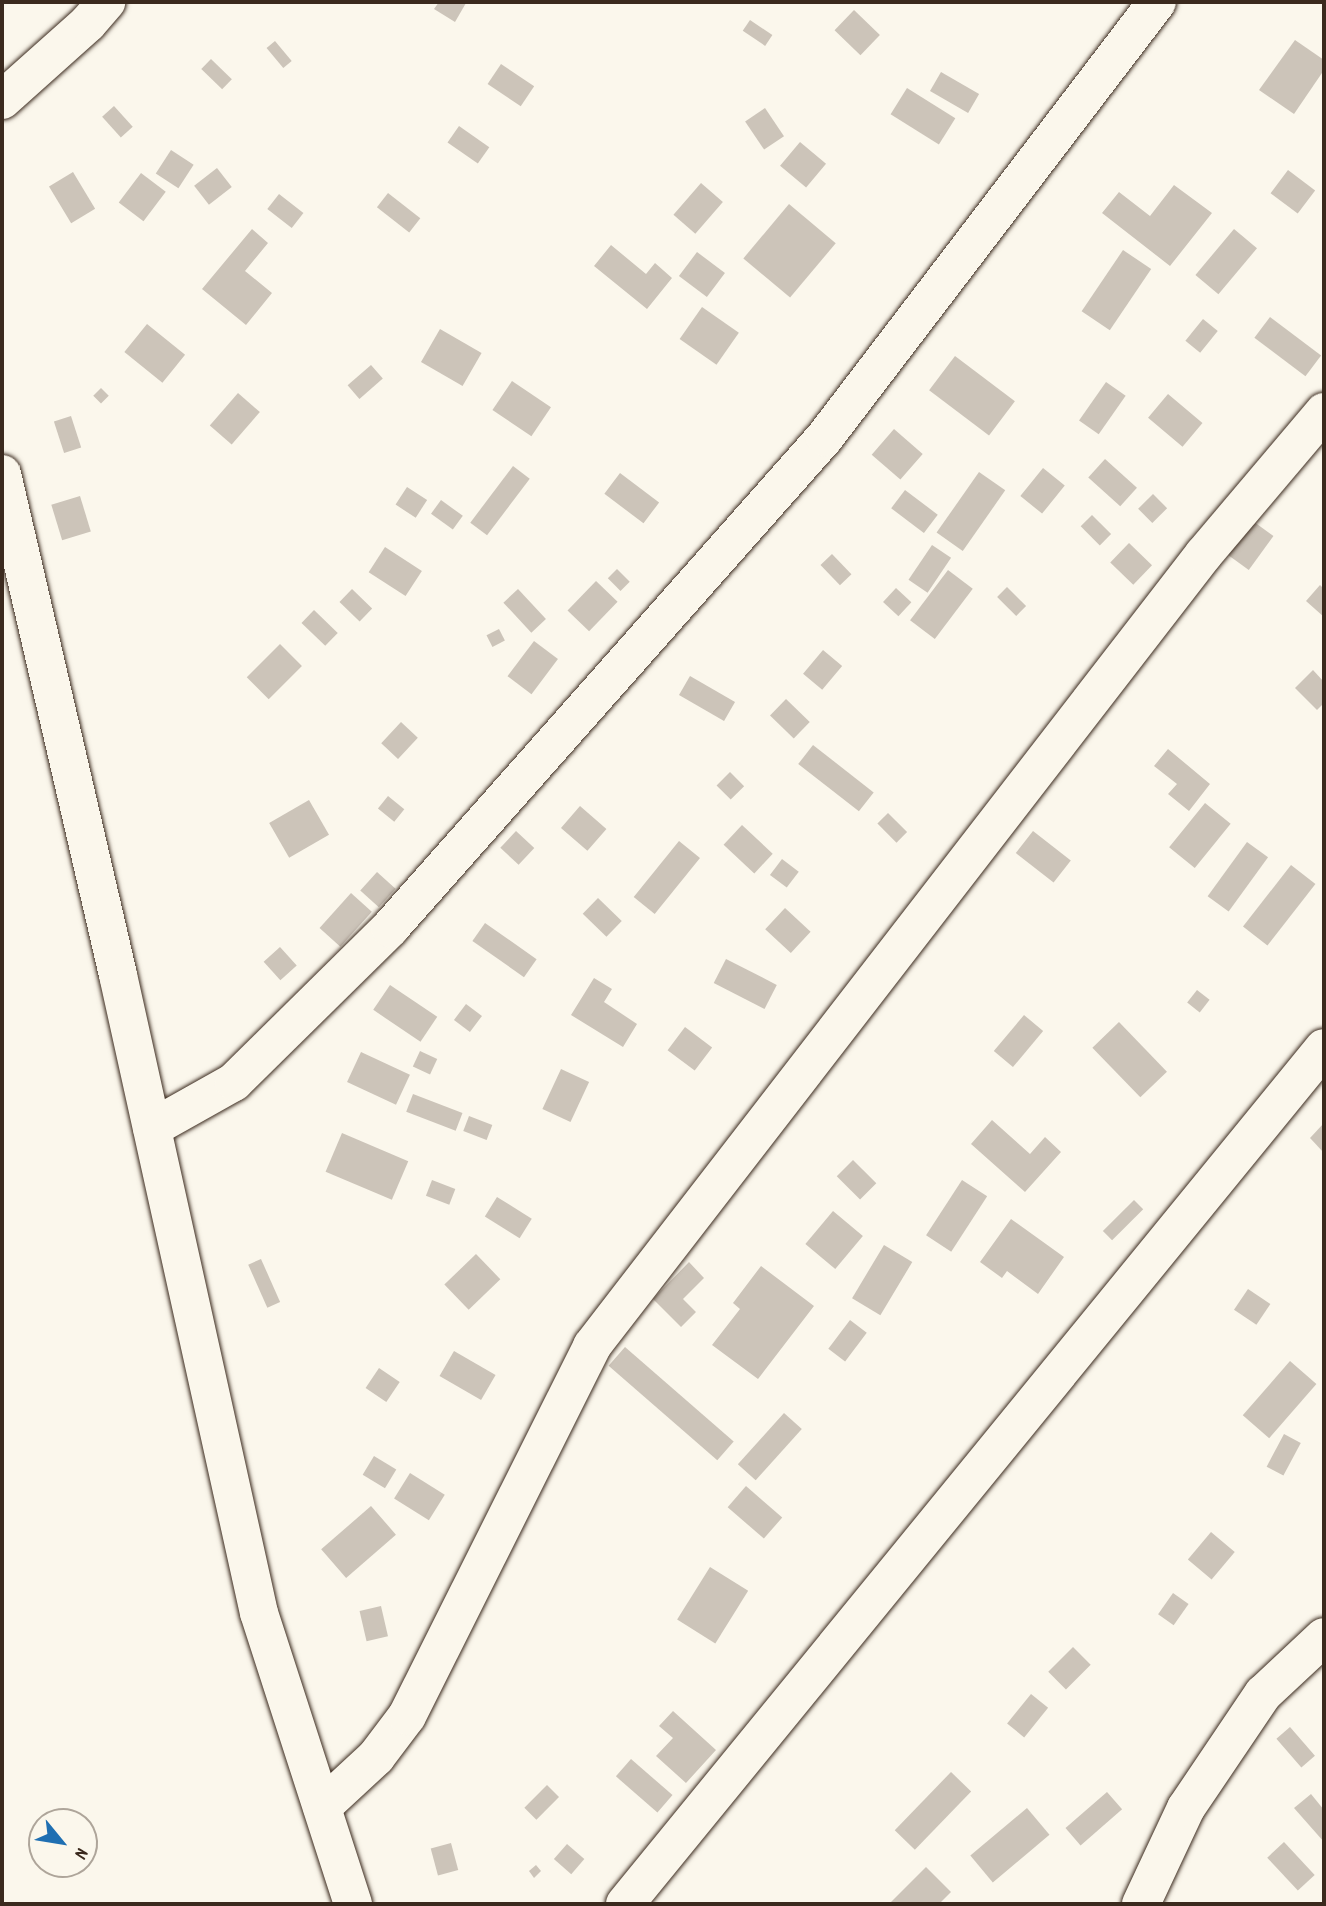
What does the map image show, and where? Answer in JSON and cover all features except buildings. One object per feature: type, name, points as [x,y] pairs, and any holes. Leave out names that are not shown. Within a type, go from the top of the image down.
[{"type":"street","points":[[2,100],[88,23],[106,2]]},
{"type":"street","points":[[152,1128],[234,1082],[390,928],[825,437],[1157,2]]},
{"type":"street","points":[[322,1807],[376,1757],[407,1716],[592,1346],[1204,554],[1324,412]]},
{"type":"street","points":[[2,474],[152,1128],[259,1614],[353,1904]]},
{"type":"street","points":[[625,1904],[1324,1048]]},
{"type":"street","points":[[1141,1904],[1186,1808],[1263,1694],[1324,1637]]}]
